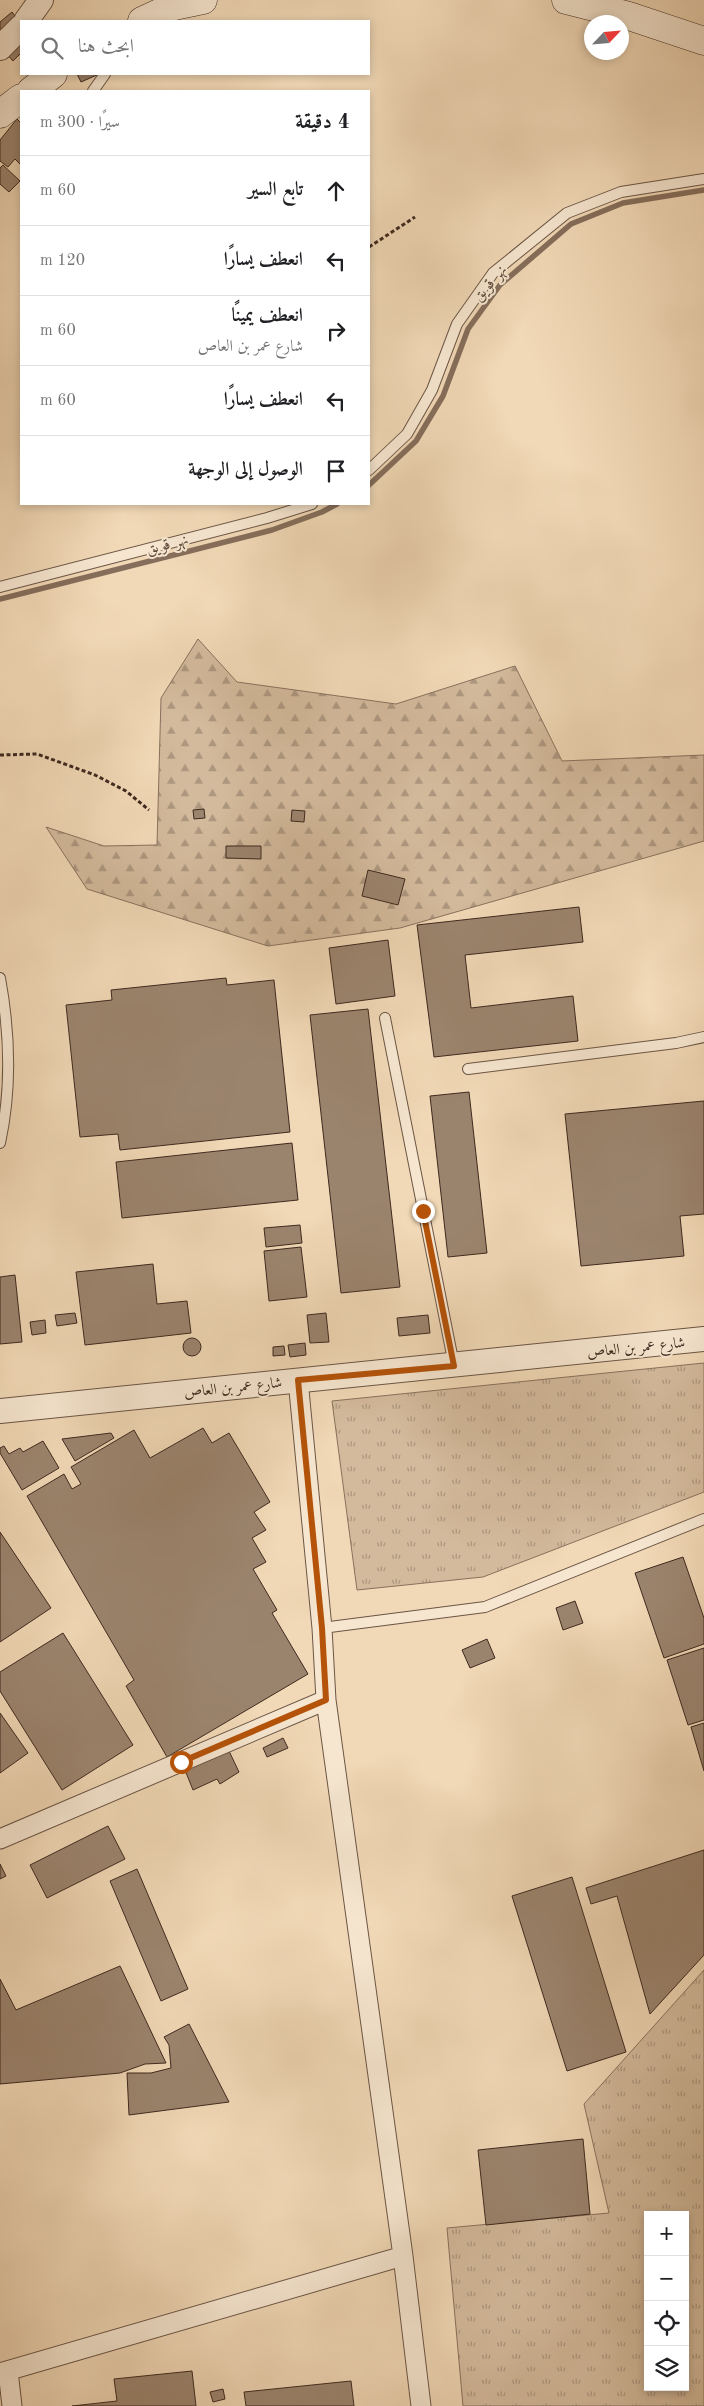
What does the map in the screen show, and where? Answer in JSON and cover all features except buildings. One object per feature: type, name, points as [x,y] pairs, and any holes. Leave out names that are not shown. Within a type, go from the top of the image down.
[{"type":"main road","points":[[144,20],[174,6],[204,0]]},
{"type":"main road","points":[[566,0],[629,16],[704,41]]},
{"type":"main road","points":[[31,90],[52,75]]},
{"type":"main road","points":[[0,114],[20,99]]},
{"type":"street","points":[[27,20],[41,0]]},
{"type":"street","points":[[0,48],[20,28]]},
{"type":"street","name":"شارع عمر بن العاص","points":[[0,1411],[704,1339]]},
{"type":"street","points":[[298,1380],[322,1628],[326,1700],[403,2256],[421,2406]]},
{"type":"street","points":[[0,1839],[326,1700]]},
{"type":"street","points":[[12,2406],[4,2372],[403,2256]]},
{"type":"lane","points":[[94,90],[104,75]]},
{"type":"lane","points":[[370,469],[407,434],[432,390],[457,324],[493,273],[568,213],[621,192],[704,179]]},
{"type":"lane","points":[[0,587],[267,518],[309,505]]},
{"type":"lane","points":[[0,978],[8,1037],[9,1068],[0,1143]]},
{"type":"lane","points":[[385,1018],[454,1366]]},
{"type":"lane","points":[[468,1069],[676,1043],[704,1037]]},
{"type":"lane","points":[[322,1628],[486,1608],[704,1520]]},
{"type":"path","points":[[370,246],[415,217]]},
{"type":"path","points":[[0,755],[37,754],[95,775],[126,791],[149,810]]},
{"type":"green space","points":[[198,639],[237,682],[396,704],[515,666],[562,761],[704,755],[704,841],[400,928],[268,946],[87,889],[46,827],[104,846],[157,845],[161,698]]},
{"type":"green space","points":[[704,1363],[704,1492],[483,1577],[357,1590],[332,1401]]},
{"type":"green space","points":[[704,1970],[704,2406],[463,2406],[447,2228],[609,2213],[584,2104]]},
{"type":"waterway","name":"نهر قويق","points":[[370,484],[416,441],[443,396],[468,329],[500,285],[571,224],[623,203],[704,190]]},
{"type":"waterway","name":"نهر قويق","points":[[0,599],[272,530],[322,512],[335,505]]},
{"type":"route","points":[[181,1762],[326,1700],[322,1628],[298,1380],[454,1366],[423,1211]]}]
